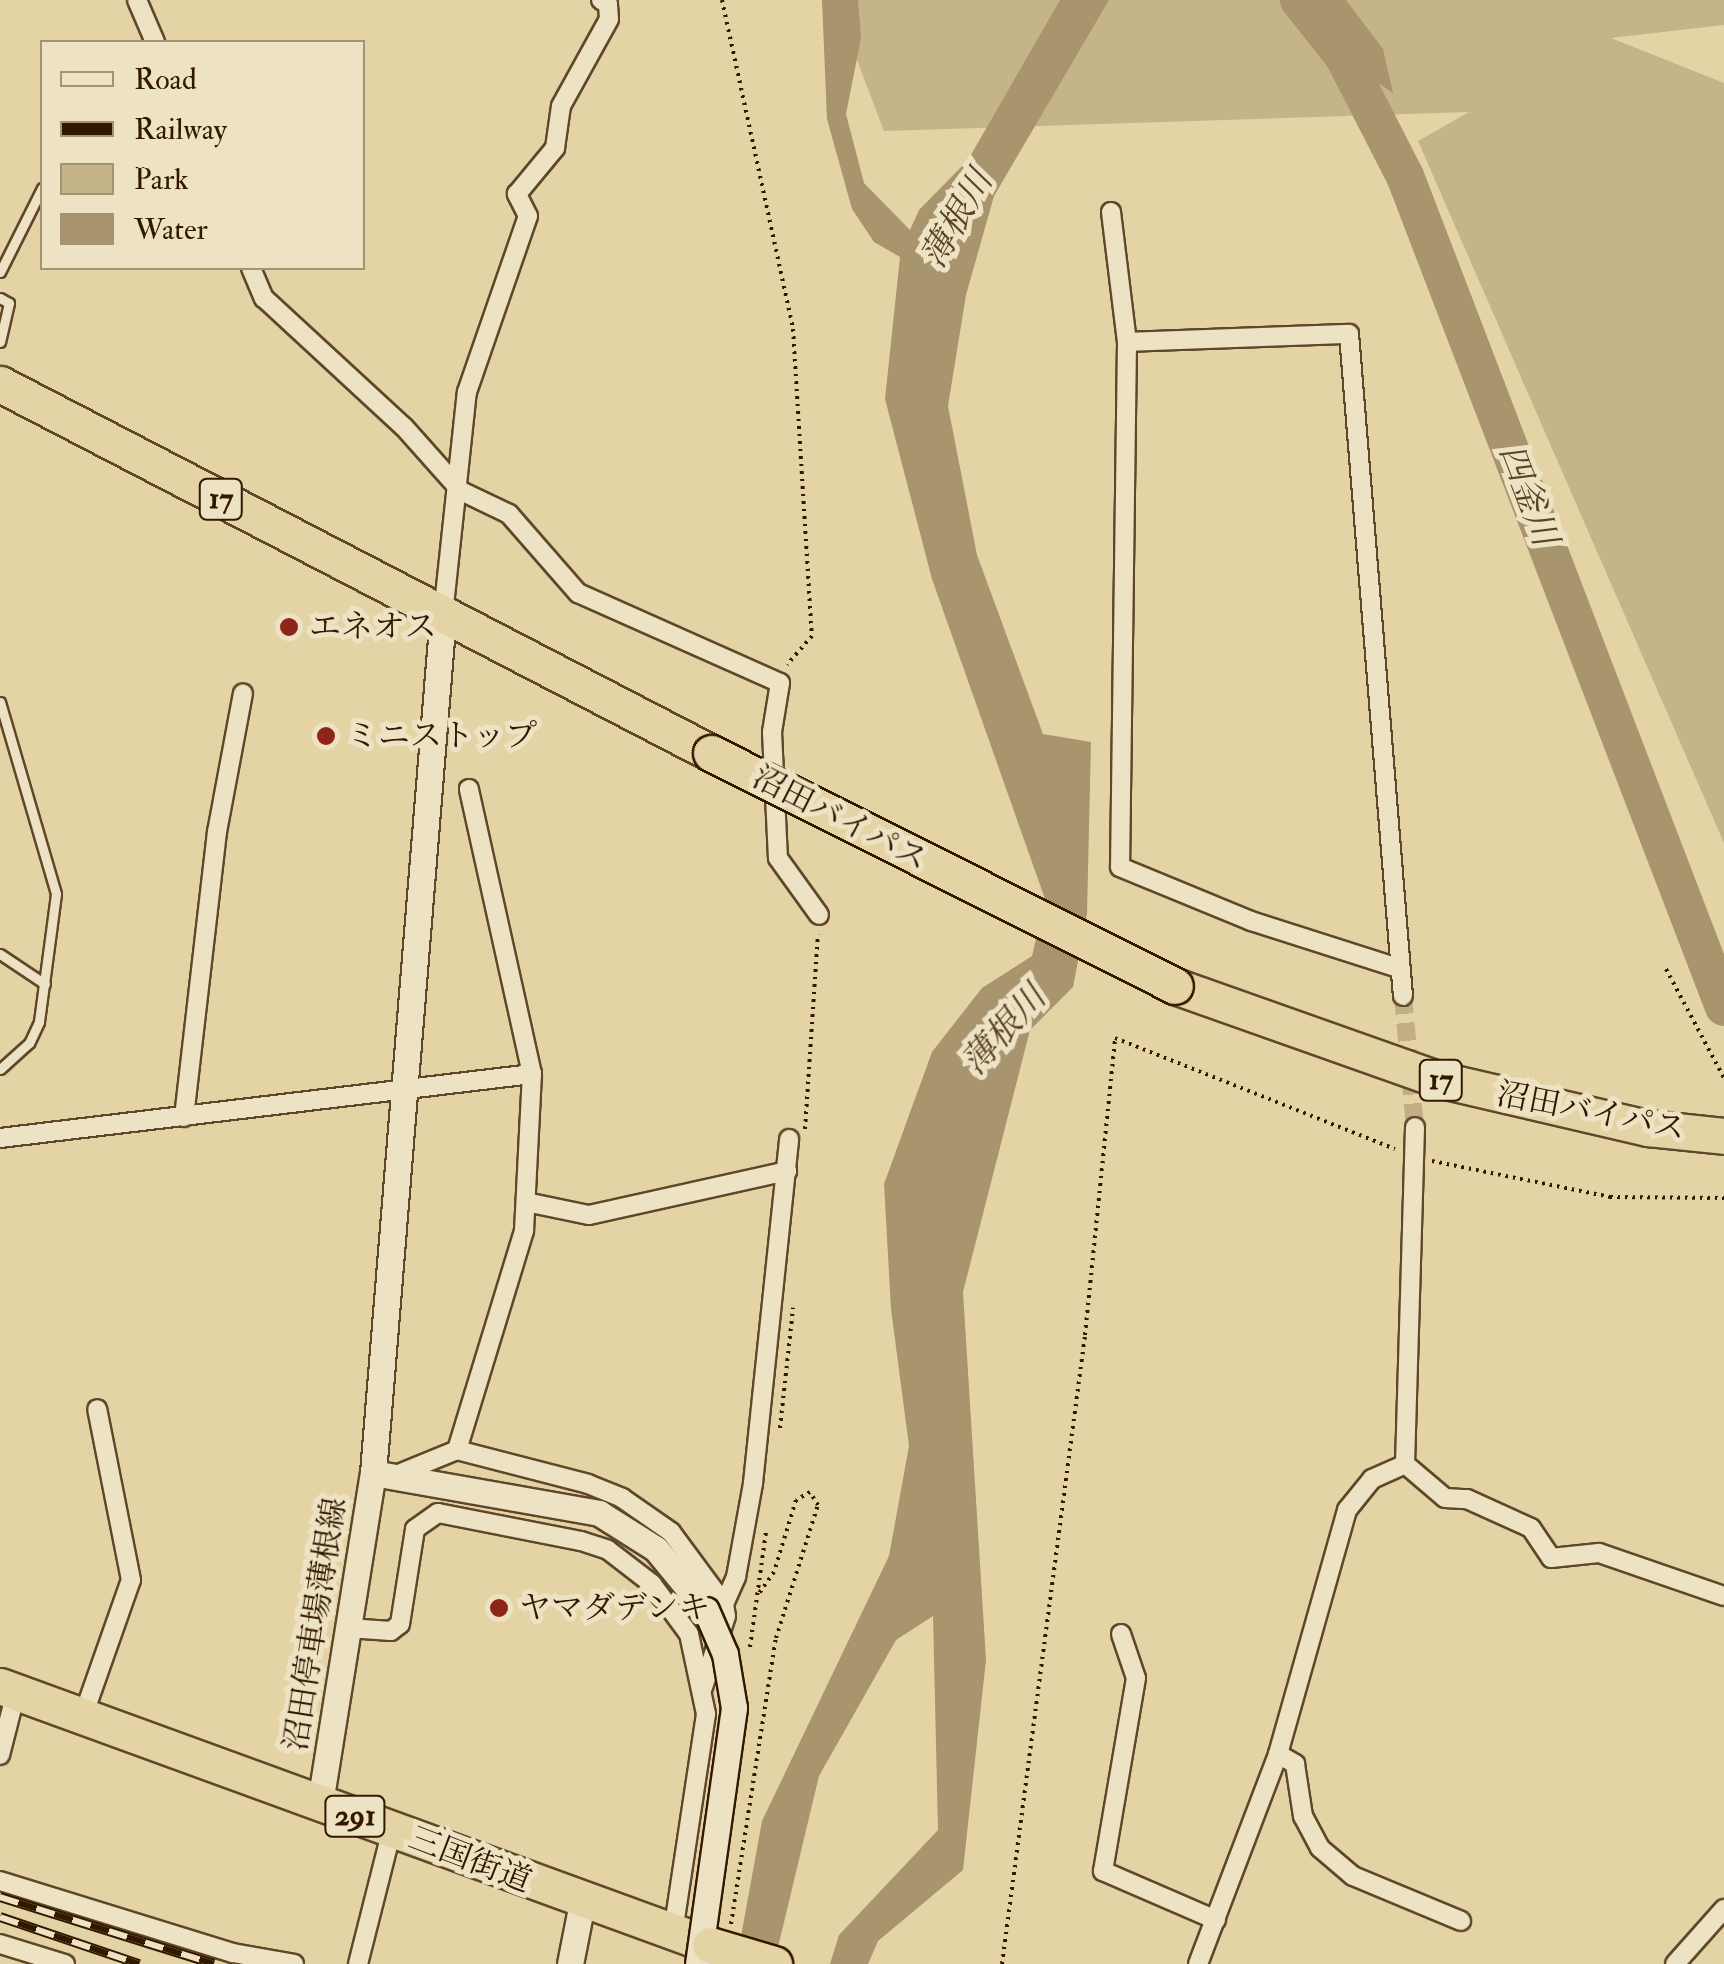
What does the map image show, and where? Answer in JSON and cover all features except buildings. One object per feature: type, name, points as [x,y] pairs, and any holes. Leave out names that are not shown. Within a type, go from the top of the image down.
[{"type":"highway","name":"沼田バイパス","points":[[0,384],[711,753],[1175,986],[1437,1079],[1631,1125],[1721,1136]]},
{"type":"highway","name":"三国街道","points":[[8,1689],[582,1903],[774,1964]]},
{"type":"main road","points":[[384,1474],[406,1090],[442,614]]},
{"type":"main road","name":"沼田停車場薄根線","points":[[320,1803],[348,1628],[384,1474],[599,1513],[656,1549],[715,1607],[734,1708],[713,1945]]},
{"type":"main road","points":[[570,1964],[582,1903]]},
{"type":"street","points":[[137,0],[154,40]]},
{"type":"street","points":[[442,614],[461,490],[467,392],[528,216],[517,194],[554,148],[561,106],[609,19],[608,4],[601,0]]},
{"type":"street","points":[[1111,212],[1127,342],[1120,868],[1251,922],[1401,970]]},
{"type":"street","points":[[253,270],[264,298],[404,427],[461,490],[510,514],[578,593],[780,683],[772,732],[778,858],[819,915]]},
{"type":"street","points":[[1127,342],[1348,334],[1403,996]]},
{"type":"street","points":[[184,1117],[217,832],[244,692]]},
{"type":"street","points":[[457,1450],[524,1230],[532,1074],[469,789]]},
{"type":"street","points":[[0,1138],[532,1074]]},
{"type":"street","points":[[1405,1464],[1415,1127]]},
{"type":"street","points":[[715,1607],[736,1577],[752,1483],[789,1139]]},
{"type":"street","points":[[526,1202],[590,1216],[787,1171]]},
{"type":"street","points":[[84,1716],[131,1580],[97,1408]]},
{"type":"street","points":[[384,1474],[457,1450],[622,1498],[692,1552],[715,1607],[726,1616],[703,1688],[696,1799],[673,1933]]},
{"type":"street","points":[[1405,1464],[1445,1498],[1468,1500],[1531,1528],[1552,1558],[1599,1553],[1724,1596]]},
{"type":"street","points":[[1198,1964],[1278,1754],[1347,1510],[1372,1479],[1405,1464]]},
{"type":"street","points":[[348,1628],[391,1632],[400,1624],[415,1529],[438,1513],[608,1550],[672,1608],[689,1634],[703,1688]]},
{"type":"street","points":[[1121,1634],[1136,1678],[1103,1871],[1216,1920]]},
{"type":"street","points":[[0,1756],[8,1689]]},
{"type":"street","points":[[1278,1754],[1296,1764],[1303,1816],[1320,1848],[1353,1876],[1461,1921]]},
{"type":"street","points":[[358,1964],[392,1830]]},
{"type":"street","points":[[0,1881],[233,1953],[293,1964]]},
{"type":"street","points":[[1674,1964],[1724,1908]]},
{"type":"street","points":[[0,1944],[66,1964]]},
{"type":"lane","points":[[0,272],[40,192]]},
{"type":"lane","points":[[0,298],[9,303],[0,342]]},
{"type":"lane","points":[[0,703],[56,894],[45,984],[34,1033],[0,1069]]},
{"type":"lane","points":[[0,954],[45,984]]},
{"type":"path","points":[[722,0],[793,328],[812,636],[790,657],[780,683]]},
{"type":"path","points":[[1666,969],[1724,1078]]},
{"type":"path","points":[[1002,1964],[1085,1335],[1115,1038],[1413,1157],[1610,1197],[1724,1198]]},
{"type":"path","points":[[713,1945],[776,1638],[818,1505],[810,1492],[796,1500],[774,1572],[757,1596]]},
{"type":"green space","points":[[834,0],[1724,0],[1724,25],[1611,38],[1724,83],[1724,843],[1418,141],[1469,112],[884,131]]},
{"type":"water","name":"薄根川","points":[[822,0],[858,0],[861,38],[846,114],[864,183],[910,230],[919,210],[968,160],[1060,0],[1109,0],[994,196],[966,295],[948,406],[977,555],[1043,734],[1091,742],[1087,914],[1073,987],[1030,1030],[963,1292],[986,1660],[963,1870],[878,1941],[868,1964],[830,1964],[839,1935],[938,1830],[933,1616],[896,1640],[819,1776],[774,1964],[736,1964],[762,1821],[889,1556],[909,1446],[891,1309],[884,1184],[932,1052],[982,988],[1032,956],[1045,899],[932,579],[885,399],[900,257],[874,242],[852,209],[827,119]]},
{"type":"water","points":[[1319,0],[1346,0],[1383,49],[1393,93],[1374,80]]},
{"type":"waterway","name":"四釜川","points":[[1299,0],[1344,57],[1405,176],[1724,1007]]},
{"type":"tunnel","points":[[1403,996],[1415,1127]]},
{"type":"railway","points":[[0,1897],[214,1964]]},
{"type":"railway","points":[[0,1917],[139,1964]]},
{"type":"place","name":"エネオス","points":[[289,627]]},
{"type":"place","name":"ミニストップ","points":[[326,736]]},
{"type":"place","name":"ヤマダデンキ","points":[[499,1608]]}]
